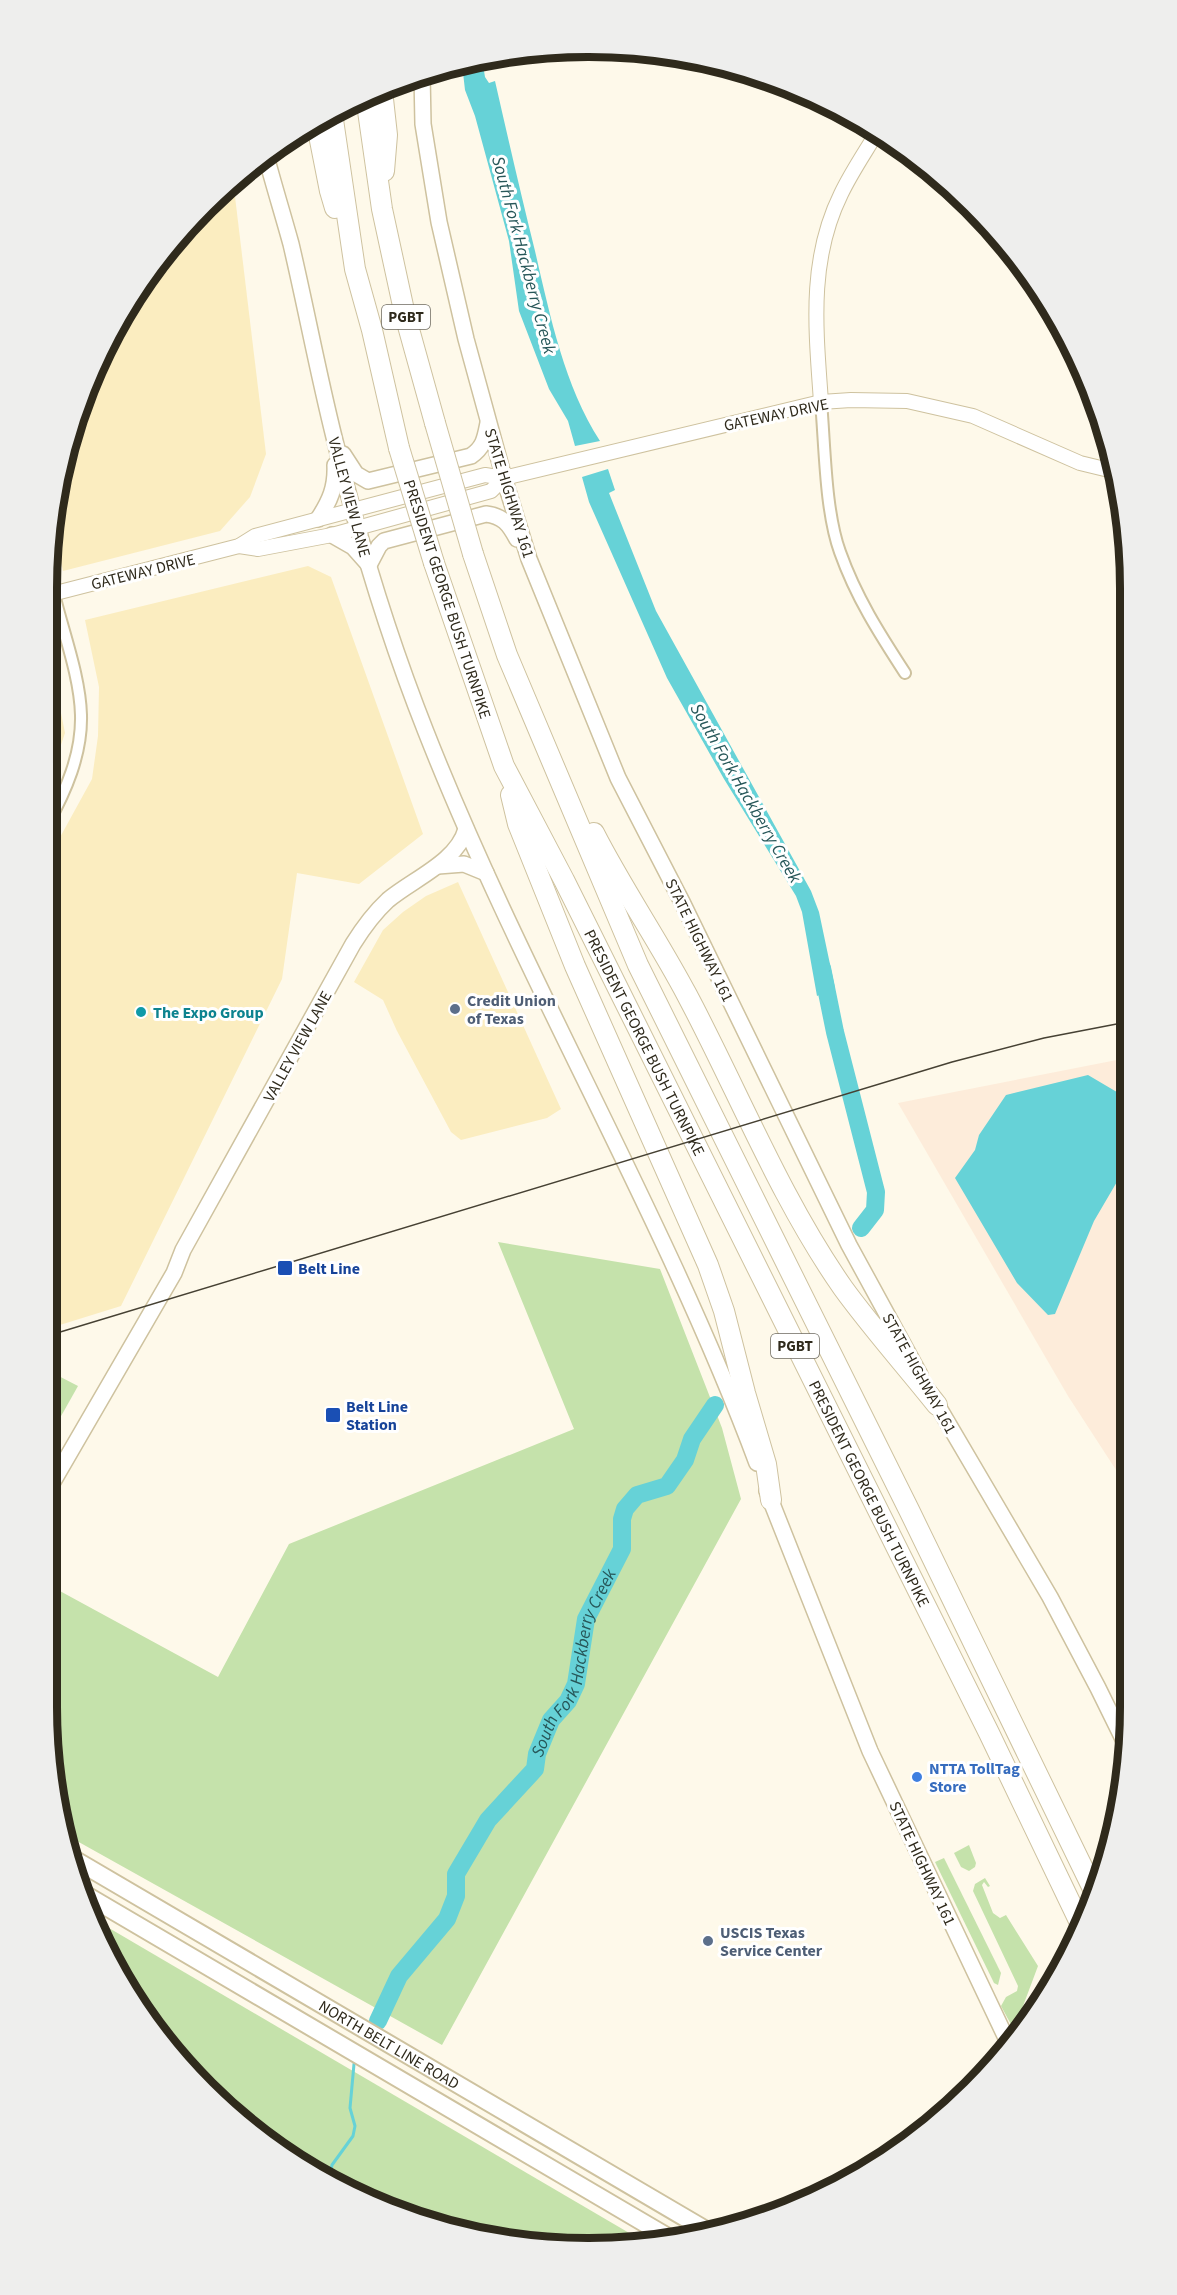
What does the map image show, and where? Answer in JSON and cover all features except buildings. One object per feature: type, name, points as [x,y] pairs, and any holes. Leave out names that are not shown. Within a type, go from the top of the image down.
[{"type":"highway","points":[[382,209],[387,135],[383,98]]},
{"type":"highway","name":"PRESIDENT GEORGE BUSH TURNPIKE","points":[[367,105],[382,209],[405,315],[473,554],[507,655],[638,965],[909,1510],[1090,1883]]},
{"type":"highway","name":"PRESIDENT GEORGE BUSH TURNPIKE","points":[[333,122],[354,269],[372,330],[399,448],[434,563],[504,766],[564,880],[989,1733],[1077,1916]]},
{"type":"highway","points":[[318,131],[330,191],[354,269]]},
{"type":"highway","points":[[540,735],[558,761],[602,849],[686,993],[795,1208],[820,1251],[844,1288],[937,1405]]},
{"type":"highway","points":[[504,766],[518,824],[575,966],[708,1265],[724,1311],[766,1464],[771,1500]]},
{"type":"main road","name":"STATE HIGHWAY 161","points":[[422,84],[423,124],[436,203],[466,339],[504,478],[529,559],[618,778],[683,904],[849,1245],[937,1405],[1050,1597],[1119,1732]]},
{"type":"main road","name":"VALLEY VIEW LANE","points":[[57,1474],[112,1376],[132,1348],[174,1273],[183,1250],[361,931],[387,901],[438,866],[455,850],[466,829],[403,672],[369,565],[334,438],[290,243],[268,165]]},
{"type":"main road","points":[[334,438],[356,474],[368,481],[471,456],[485,443],[489,421]]},
{"type":"main road","points":[[318,519],[327,505],[335,483],[334,438]]},
{"type":"main road","points":[[332,535],[353,548],[369,565],[384,541],[486,514],[495,515],[508,522],[529,559]]},
{"type":"main road","name":"STATE HIGHWAY 161","points":[[466,829],[687,1291],[708,1338],[870,1751],[1006,2035]]},
{"type":"main road","points":[[438,866],[464,864],[486,873]]},
{"type":"main road","name":"NORTH BELT LINE ROAD","points":[[81,1863],[700,2226]]},
{"type":"main road","name":"NORTH BELT LINE ROAD","points":[[93,1899],[660,2233]]},
{"type":"street","points":[[873,140],[840,195],[824,242],[817,278],[815,312],[827,475],[839,550],[867,614],[905,673]]},
{"type":"street","name":"GATEWAY DRIVE","points":[[57,592],[238,546],[255,536],[485,475],[504,478],[821,402],[907,400],[938,407],[973,416],[1080,463],[1106,469]]},
{"type":"street","name":"GATEWAY DRIVE","points":[[238,546],[258,549],[359,529],[491,491],[504,478]]},
{"type":"street","points":[[57,615],[78,690],[81,715],[75,760],[57,806]]},
{"type":"shaded area","points":[[234,192],[266,454],[250,497],[220,531],[63,571],[58,552],[67,485],[75,451],[97,385],[128,323],[147,293],[189,238]]},
{"type":"shaded area","points":[[308,566],[331,577],[423,834],[359,884],[297,873],[282,979],[121,1306],[57,1326],[57,843],[92,779],[98,736],[99,687],[85,620]]},
{"type":"shaded area","points":[[57,693],[65,733],[57,757]]},
{"type":"shaded area","points":[[458,882],[561,1109],[547,1118],[461,1140],[451,1132],[383,1000],[354,982],[383,930],[426,896]]},
{"type":"shaded area","points":[[1120,1059],[1120,1476],[1068,1396],[898,1103]]},
{"type":"green space","points":[[498,1242],[660,1269],[722,1428],[741,1499],[442,2045],[74,1839],[67,1810],[58,1741],[57,1589],[218,1677],[289,1544],[574,1429]]},
{"type":"green space","points":[[57,1375],[78,1386],[57,1423]]},
{"type":"green space","points":[[969,1845],[976,1863],[975,1867],[969,1871],[961,1867],[954,1853]]},
{"type":"green space","points":[[944,1858],[1001,1973],[998,1985],[994,1983],[935,1862]]},
{"type":"green space","points":[[985,1878],[990,1886],[988,1887],[984,1882],[982,1885],[993,1913],[1000,1918],[1006,1915],[1038,1966],[1018,2018],[1012,2027],[1001,2006],[1006,1997],[1017,1991],[1018,1986],[973,1891],[975,1884]]},
{"type":"green space","points":[[104,1925],[634,2236],[554,2237],[485,2228],[451,2220],[385,2198],[323,2167],[265,2128],[238,2106],[189,2057],[147,2002],[128,1972]]},
{"type":"water","points":[[483,67],[489,83],[495,81],[546,300],[560,349],[577,397],[600,441],[575,446],[568,421],[549,389],[519,311],[509,241],[475,116],[465,90],[463,72]]},
{"type":"water","points":[[608,469],[615,490],[609,493],[656,611],[811,891],[819,912],[835,988],[817,996],[802,912],[796,896],[724,779],[667,678],[589,502],[582,477]]},
{"type":"water","points":[[1088,1075],[1120,1094],[1120,1177],[1094,1221],[1055,1314],[1048,1315],[1017,1283],[955,1178],[975,1150],[979,1135],[1006,1095]]},
{"type":"waterway","name":"South Fork Hackberry Creek","points":[[822,968],[835,1032],[876,1192],[875,1210],[861,1228]]},
{"type":"waterway","name":"South Fork Hackberry Creek","points":[[378,2021],[399,1976],[447,1919],[456,1896],[456,1874],[488,1820],[535,1769],[537,1754],[551,1720],[568,1701],[576,1684],[586,1619],[622,1549],[622,1519],[625,1509],[637,1495],[667,1486],[685,1460],[692,1439],[715,1405]]},
{"type":"waterway","name":"South Fork Hackberry Creek","points":[[331,2171],[332,2165],[353,2136],[355,2126],[350,2108],[354,2064]]},
{"type":"tram line","points":[[57,1333],[952,1062],[1044,1038],[1120,1023]]},
{"type":"place","name":"Credit Union of Texas","points":[[455,1009]]},
{"type":"place","name":"The Expo Group","points":[[141,1012]]},
{"type":"place","name":"Belt Line","points":[[285,1268]]},
{"type":"place","name":"Belt Line Station","points":[[333,1415]]},
{"type":"place","name":"NTTA TollTag Store","points":[[917,1777]]},
{"type":"place","name":"USCIS Texas Service Center","points":[[708,1941]]}]
